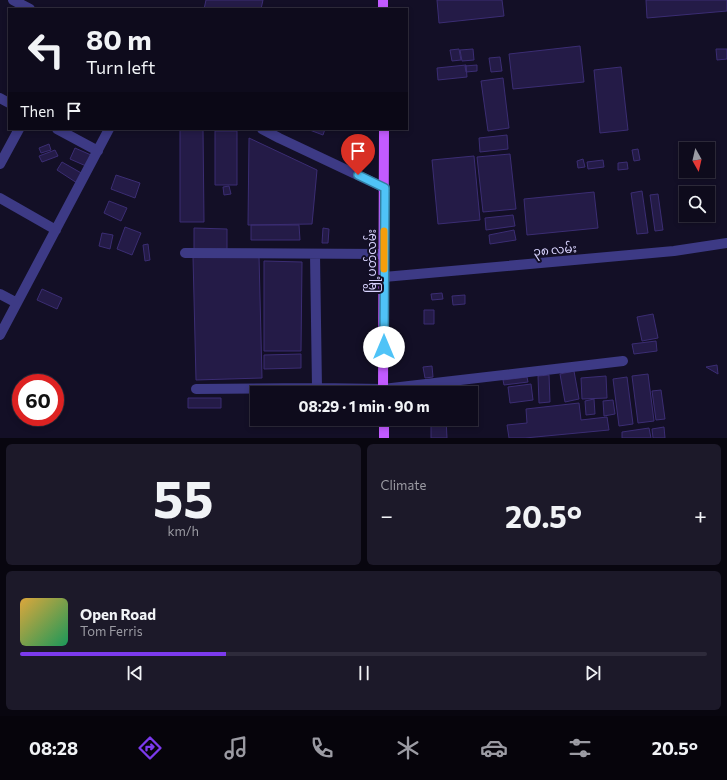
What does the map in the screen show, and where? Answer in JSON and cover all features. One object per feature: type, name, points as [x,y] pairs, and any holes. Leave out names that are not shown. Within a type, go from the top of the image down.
[{"type":"main road","name":"မြို့ပတ်လမ်း","points":[[383,386],[385,188],[384,130]]},
{"type":"main road","points":[[384,426],[384,438]]},
{"type":"street","points":[[13,0],[28,8]]},
{"type":"street","points":[[0,164],[18,130]]},
{"type":"street","points":[[59,130],[98,151]]},
{"type":"street","points":[[0,335],[108,130]]},
{"type":"street","points":[[264,130],[385,188]]},
{"type":"street","points":[[0,198],[56,230]]},
{"type":"street","name":"၃၈ လမ်း","points":[[384,277],[674,252],[727,243]]},
{"type":"street","points":[[185,253],[384,254]]},
{"type":"street","points":[[315,254],[317,386]]},
{"type":"street","points":[[0,294],[17,303]]},
{"type":"street","points":[[423,386],[622,361]]},
{"type":"street","points":[[196,389],[250,389]]},
{"type":"building","points":[[206,0],[263,0],[261,8],[204,8]]},
{"type":"building","points":[[437,0],[502,0],[504,16],[439,23]]},
{"type":"building","points":[[646,0],[727,0],[727,11],[647,18]]},
{"type":"building","points":[[580,46],[584,82],[513,89],[509,54]]},
{"type":"building","points":[[459,49],[461,60],[452,61],[450,50]]},
{"type":"building","points":[[473,49],[474,60],[462,61],[460,50]]},
{"type":"building","points":[[716,49],[727,49],[727,59],[717,60]]},
{"type":"building","points":[[500,57],[502,71],[491,72],[489,58]]},
{"type":"building","points":[[466,65],[467,77],[438,80],[437,68]]},
{"type":"building","points":[[477,65],[477,71],[466,72],[465,66]]},
{"type":"building","points":[[621,67],[628,130],[600,133],[594,70]]},
{"type":"building","points":[[503,78],[509,128],[488,131],[481,81]]},
{"type":"building","points":[[180,130],[203,130],[204,222],[180,222]]},
{"type":"building","points":[[310,130],[325,130],[323,135]]},
{"type":"building","points":[[215,131],[237,131],[237,185],[215,185]]},
{"type":"building","points":[[507,135],[508,149],[480,152],[479,138]]},
{"type":"building","points":[[249,138],[317,170],[312,224],[248,225]]},
{"type":"building","points":[[49,144],[51,150],[41,153],[39,148]]},
{"type":"building","points":[[75,148],[91,155],[86,166],[70,159]]},
{"type":"building","points":[[638,149],[640,160],[634,161],[632,150]]},
{"type":"building","points":[[55,150],[58,156],[42,162],[39,156]]},
{"type":"building","points":[[510,154],[516,209],[483,212],[477,157]]},
{"type":"building","points":[[474,156],[480,220],[438,224],[432,160]]},
{"type":"building","points":[[583,159],[585,167],[578,168],[577,161]]},
{"type":"building","points":[[603,160],[604,167],[588,169],[587,162]]},
{"type":"building","points":[[62,162],[83,174],[77,183],[57,170]]},
{"type":"building","points":[[627,162],[628,169],[618,170],[618,163]]},
{"type":"building","points":[[116,175],[140,183],[135,198],[111,189]]},
{"type":"building","points":[[229,186],[231,194],[224,195],[223,187]]},
{"type":"building","points":[[642,191],[648,233],[637,234],[631,193]]},
{"type":"building","points":[[594,192],[598,228],[527,235],[524,199]]},
{"type":"building","points":[[658,194],[663,230],[655,231],[650,195]]},
{"type":"building","points":[[109,201],[127,208],[121,221],[104,213]]},
{"type":"building","points":[[513,215],[515,226],[486,230],[485,218]]},
{"type":"building","points":[[251,225],[299,225],[300,240],[251,240]]},
{"type":"building","points":[[125,227],[141,233],[132,255],[117,249]]},
{"type":"building","points":[[194,228],[227,229],[227,251],[194,250]]},
{"type":"building","points":[[323,228],[329,229],[328,243],[322,243]]},
{"type":"building","points":[[514,230],[516,240],[490,244],[489,235]]},
{"type":"building","points":[[102,233],[113,235],[110,249],[99,246]]},
{"type":"building","points":[[148,244],[150,260],[145,261],[143,245]]},
{"type":"building","points":[[259,256],[262,378],[196,380],[193,257]]},
{"type":"building","points":[[264,261],[302,262],[301,351],[264,351]]},
{"type":"building","points":[[42,289],[62,298],[57,309],[37,300]]},
{"type":"building","points":[[442,293],[443,299],[432,300],[431,294]]},
{"type":"building","points":[[465,295],[465,304],[453,305],[452,296]]},
{"type":"building","points":[[424,310],[434,310],[434,324],[424,324]]},
{"type":"building","points":[[653,314],[658,338],[642,341],[637,317]]},
{"type":"building","points":[[656,341],[657,351],[634,354],[632,344]]},
{"type":"building","points":[[301,354],[301,368],[264,369],[264,355]]},
{"type":"building","points":[[717,365],[718,374],[706,367]]},
{"type":"building","points":[[432,366],[433,377],[425,378],[423,367]]},
{"type":"building","points":[[574,371],[579,399],[565,402],[560,374]]},
{"type":"building","points":[[648,374],[654,421],[638,423],[632,376]]},
{"type":"building","points":[[549,375],[550,402],[539,403],[538,376]]},
{"type":"building","points":[[606,376],[607,398],[582,399],[581,378]]},
{"type":"building","points":[[527,377],[528,382],[504,385],[503,380]]},
{"type":"building","points":[[627,377],[633,424],[619,426],[613,379]]},
{"type":"building","points":[[531,384],[533,400],[510,403],[508,387]]},
{"type":"building","points":[[661,390],[665,419],[656,420],[652,391]]},
{"type":"building","points":[[188,398],[221,398],[221,408],[188,408]]},
{"type":"building","points":[[594,399],[595,414],[586,415],[585,401]]},
{"type":"building","points":[[613,400],[615,414],[604,416],[603,401]]},
{"type":"building","points":[[579,403],[581,420],[607,417],[609,430],[525,438],[509,438],[507,425],[527,423],[526,409]]},
{"type":"building","points":[[431,426],[446,426],[447,438],[431,438]]},
{"type":"building","points":[[664,427],[665,438],[653,438],[652,429]]},
{"type":"building","points":[[649,428],[651,438],[622,438],[622,432]]},
{"type":"slow traffic","points":[[384,231],[384,269]]},
{"type":"route","points":[[358,175],[385,188],[384,347]]}]
